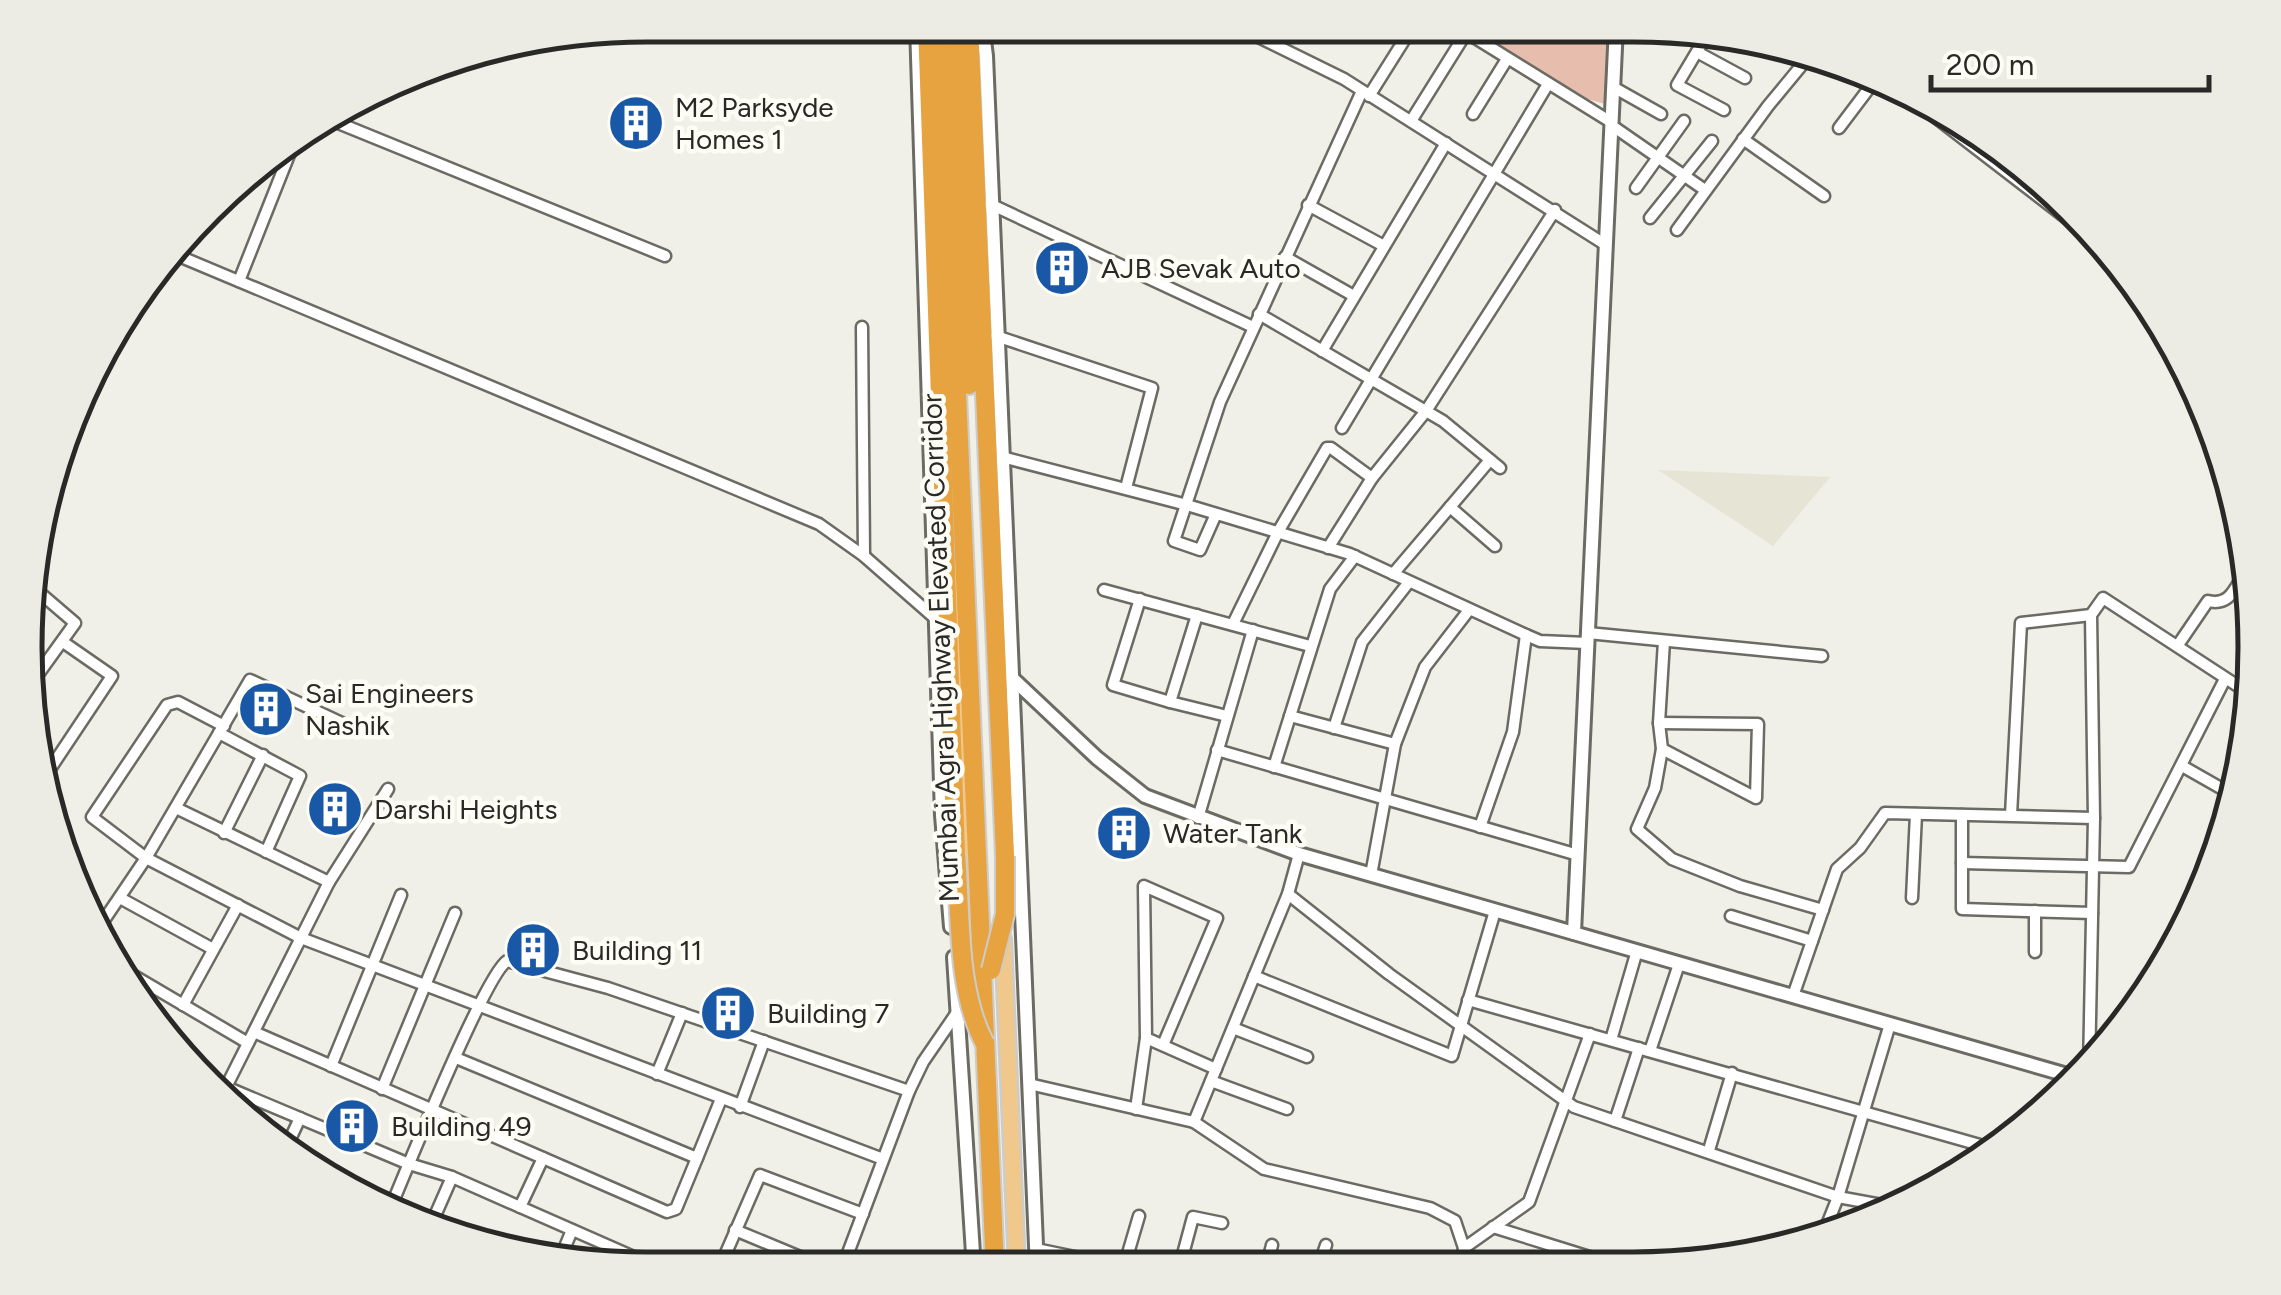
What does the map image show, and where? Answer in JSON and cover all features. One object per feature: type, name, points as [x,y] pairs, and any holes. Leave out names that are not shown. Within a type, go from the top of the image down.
[{"type":"highway","points":[[928,43],[956,855],[966,981],[974,1023],[985,1044]]},
{"type":"highway","name":"Mumbai Agra Highway Elevated Corridor","points":[[939,43],[992,1252]]},
{"type":"highway","points":[[963,43],[1005,856],[1005,914],[991,970]]},
{"type":"highway","name":"Mumbai Agra Highway Elevated Corridor","points":[[963,43],[991,970],[1005,1252]]},
{"type":"main road","points":[[939,43],[967,862],[991,1252]]},
{"type":"main road","points":[[963,43],[1017,1252]]},
{"type":"street","points":[[918,43],[942,815],[959,1010],[973,1252]]},
{"type":"street","points":[[984,43],[1036,1252]]},
{"type":"street","points":[[1271,43],[1332,72],[1606,244]]},
{"type":"street","points":[[1216,514],[1200,550],[1174,541],[1220,402],[1258,314],[1366,93],[1401,43]]},
{"type":"street","points":[[1411,121],[1460,43]]},
{"type":"street","points":[[1482,43],[1611,124],[1705,190]]},
{"type":"street","points":[[1574,934],[1615,43]]},
{"type":"street","points":[[1699,47],[1677,85],[1724,110]]},
{"type":"street","points":[[1696,52],[1745,78]]},
{"type":"street","points":[[1473,114],[1507,59]]},
{"type":"street","points":[[1677,230],[1801,67]]},
{"type":"street","points":[[1342,428],[1548,84]]},
{"type":"street","points":[[1613,87],[1660,114]]},
{"type":"street","points":[[1839,128],[1868,90]]},
{"type":"street","points":[[1636,188],[1684,122]]},
{"type":"street","points":[[343,125],[664,256]]},
{"type":"street","points":[[1744,139],[1824,196]]},
{"type":"street","points":[[1650,218],[1712,141]]},
{"type":"street","points":[[1322,351],[1446,143]]},
{"type":"street","points":[[239,281],[285,163]]},
{"type":"street","points":[[990,204],[1253,327]]},
{"type":"street","points":[[1308,206],[1384,246]]},
{"type":"street","points":[[1328,548],[1372,478],[1426,411],[1554,210]]},
{"type":"street","points":[[1284,257],[1354,296]]},
{"type":"street","points":[[185,259],[819,524],[864,556],[936,618]]},
{"type":"street","points":[[1258,314],[1426,411],[1495,464],[1450,507],[1393,574]]},
{"type":"street","points":[[862,327],[864,556]]},
{"type":"street","points":[[996,336],[1152,388],[1126,488]]},
{"type":"street","points":[[1233,624],[1278,532],[1327,448],[1372,478]]},
{"type":"street","points":[[1002,457],[1126,488],[1355,556],[1540,640],[1664,640],[1822,656]]},
{"type":"street","points":[[1450,507],[1495,546]]},
{"type":"street","points":[[1274,767],[1330,590],[1355,556]]},
{"type":"street","points":[[1334,728],[1362,642],[1409,582]]},
{"type":"street","points":[[2178,644],[2208,601],[2220,603],[2235,588]]},
{"type":"street","points":[[1104,590],[1310,646]]},
{"type":"street","points":[[43,668],[74,627],[74,620],[45,597]]},
{"type":"street","points":[[2089,1044],[2094,818],[2090,615],[2103,598],[2237,686]]},
{"type":"street","points":[[1140,599],[1113,686],[1228,716]]},
{"type":"street","points":[[1371,875],[1395,744],[1425,666],[1470,610]]},
{"type":"street","points":[[1170,702],[1197,614]]},
{"type":"street","points":[[2011,814],[2021,622],[2090,615]]},
{"type":"street","points":[[1198,818],[1253,630]]},
{"type":"street","points":[[1480,827],[1513,732],[1526,635]]},
{"type":"street","points":[[1664,640],[1659,722],[1662,750],[1656,788],[1638,829],[1672,859],[1740,886],[1823,910]]},
{"type":"street","points":[[54,764],[112,676],[63,642]]},
{"type":"street","points":[[1011,677],[1126,783],[1157,802],[1198,818],[1299,854],[1636,954],[2062,1074]]},
{"type":"street","points":[[1962,863],[2129,867],[2225,679]]},
{"type":"street","points":[[106,917],[146,858],[250,680],[346,725]]},
{"type":"street","points":[[266,852],[300,776],[178,702],[171,703],[92,814],[146,858],[301,938],[884,1160]]},
{"type":"street","points":[[1290,716],[1395,744]]},
{"type":"street","points":[[1659,722],[1758,724],[1756,798],[1662,750]]},
{"type":"street","points":[[1218,750],[1578,855]]},
{"type":"street","points":[[224,832],[263,755]]},
{"type":"street","points":[[2182,766],[2222,788]]},
{"type":"street","points":[[229,1083],[329,882],[388,789]]},
{"type":"street","points":[[176,808],[329,882]]},
{"type":"street","points":[[1793,996],[1837,869],[1860,848],[1884,813],[2094,818]]},
{"type":"street","points":[[1912,898],[1916,814]]},
{"type":"street","points":[[1962,815],[1962,909],[2092,913]]},
{"type":"street","points":[[1194,1122],[1288,894],[1299,854]]},
{"type":"street","points":[[1136,1108],[1146,1038],[1144,886],[1217,918],[1163,1046]]},
{"type":"street","points":[[1288,894],[1460,1027],[1567,1102],[1838,1198],[1871,1203]]},
{"type":"street","points":[[331,1066],[402,896]]},
{"type":"street","points":[[120,898],[214,950]]},
{"type":"street","points":[[183,1005],[238,905]]},
{"type":"street","points":[[1254,976],[1452,1056],[1495,911]]},
{"type":"street","points":[[2034,952],[2035,912]]},
{"type":"street","points":[[382,1088],[455,913]]},
{"type":"street","points":[[1731,916],[1812,941]]},
{"type":"street","points":[[1611,1040],[1636,954]]},
{"type":"street","points":[[395,1197],[479,1006],[497,970],[507,960],[608,988],[908,1091]]},
{"type":"street","points":[[1615,1121],[1679,964]]},
{"type":"street","points":[[142,981],[251,1038],[331,1066],[672,1213],[721,1099]]},
{"type":"street","points":[[1468,1000],[1979,1144]]},
{"type":"street","points":[[850,1252],[908,1091],[959,1010]]},
{"type":"street","points":[[657,1074],[682,1013]]},
{"type":"street","points":[[1829,1220],[1890,1024]]},
{"type":"street","points":[[1233,1028],[1307,1057]]},
{"type":"street","points":[[1464,1248],[1529,1202],[1590,1034]]},
{"type":"street","points":[[1146,1038],[1216,1069]]},
{"type":"street","points":[[740,1106],[764,1041]]},
{"type":"street","points":[[456,1058],[697,1158]]},
{"type":"street","points":[[1709,1150],[1732,1073]]},
{"type":"street","points":[[1211,1081],[1287,1109]]},
{"type":"street","points":[[1029,1084],[1194,1122],[1264,1169],[1430,1208],[1455,1220],[1463,1252]]},
{"type":"street","points":[[244,1097],[409,1164],[452,1176],[621,1251]]},
{"type":"street","points":[[291,1136],[300,1118]]},
{"type":"street","points":[[520,1207],[542,1158]]},
{"type":"street","points":[[726,1252],[761,1174],[863,1214]]},
{"type":"street","points":[[436,1214],[452,1176]]},
{"type":"street","points":[[1131,1252],[1138,1216]]},
{"type":"street","points":[[1184,1252],[1193,1217],[1222,1223]]},
{"type":"street","points":[[1493,1227],[1575,1252]]},
{"type":"street","points":[[565,1246],[572,1230]]},
{"type":"street","points":[[735,1230],[789,1252]]},
{"type":"street","points":[[1270,1252],[1272,1245]]},
{"type":"street","points":[[1324,1252],[1326,1245]]},
{"type":"street","points":[[1036,1249],[1051,1252]]},
{"type":"shaded area","points":[[1492,43],[1607,43],[1605,104],[1584,98]]},
{"type":"shaded area","points":[[1658,470],[1830,477],[1773,546]]},
{"type":"place","name":"M2 Parksyde Homes 1","points":[[636,123]]},
{"type":"place","name":"AJB Sevak Auto","points":[[1062,268]]},
{"type":"place","name":"Sai Engineers Nashik","points":[[266,709]]},
{"type":"place","name":"Darshi Heights","points":[[335,809]]},
{"type":"place","name":"Water Tank","points":[[1124,833]]},
{"type":"place","name":"Building 11","points":[[533,950]]},
{"type":"place","name":"Building 7","points":[[728,1013]]},
{"type":"place","name":"Building 49","points":[[352,1126]]}]
